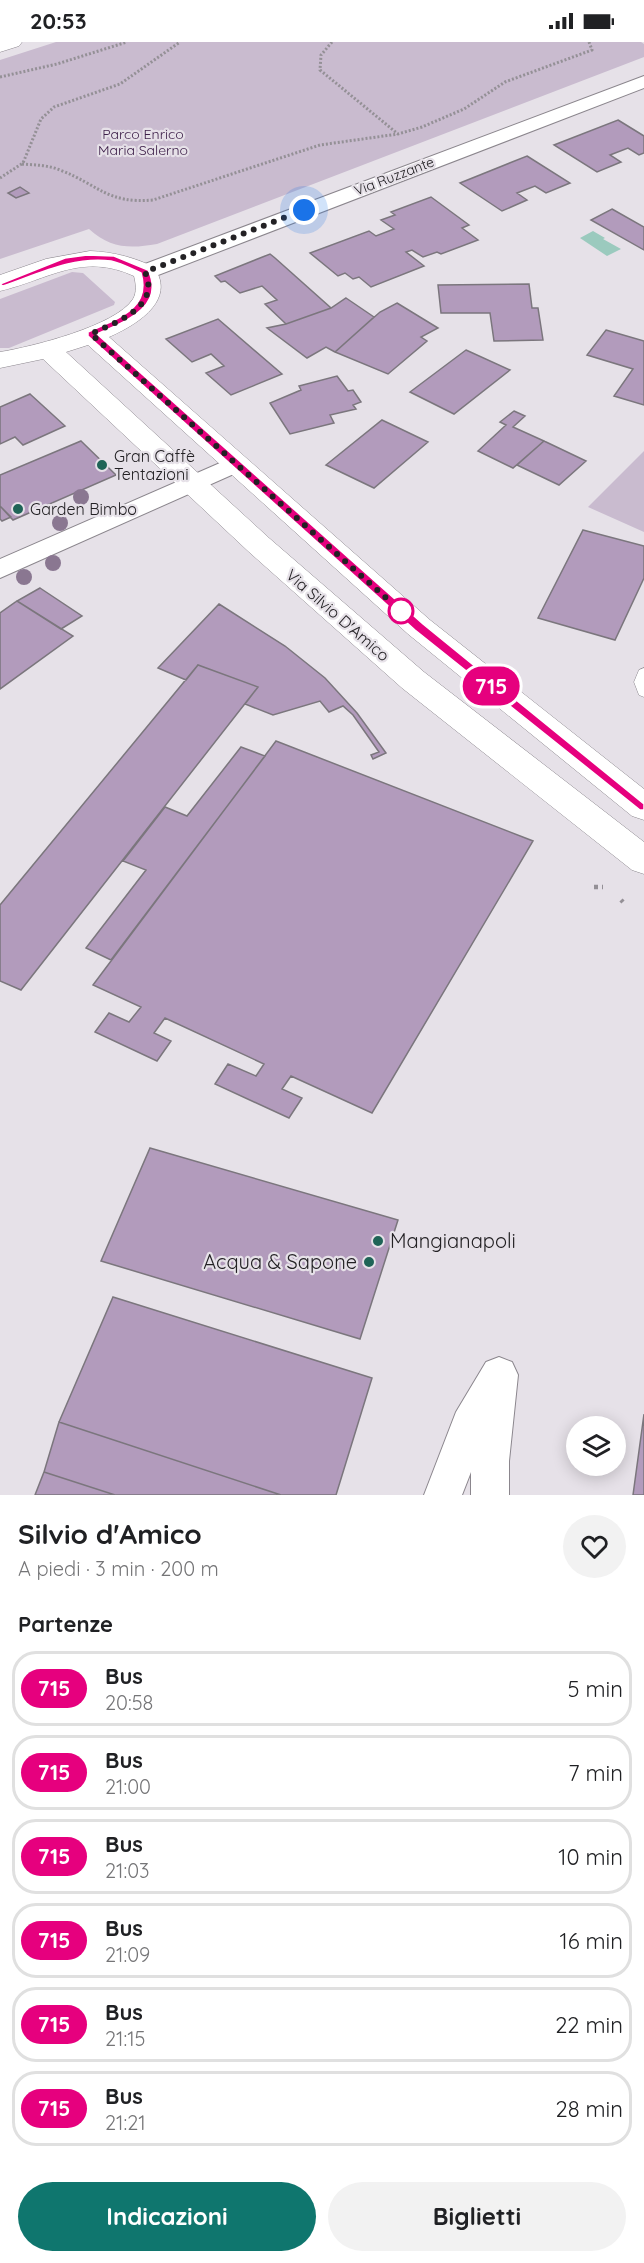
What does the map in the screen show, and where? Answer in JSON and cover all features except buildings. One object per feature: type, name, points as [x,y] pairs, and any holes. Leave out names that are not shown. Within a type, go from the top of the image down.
[{"type":"street","points":[[0,46],[12,42]]},
{"type":"street","name":"Via Ruzzante","points":[[145,272],[644,82]]},
{"type":"street","points":[[0,284],[68,260],[87,258],[114,259],[145,272],[149,285],[146,299],[127,317],[91,334],[48,350],[0,360]]},
{"type":"street","points":[[91,334],[419,627],[644,807]]},
{"type":"street","name":"Via Silvio D'Amico","points":[[48,350],[193,484],[413,680],[644,861]]},
{"type":"street","points":[[0,568],[236,464]]},
{"type":"street","points":[[443,1495],[469,1425],[500,1375],[490,1461],[490,1495]]},
{"type":"lane","points":[[644,673],[640,682],[644,692]]},
{"type":"path","points":[[0,76],[57,64],[127,42]]},
{"type":"path","points":[[0,178],[22,164],[36,128],[44,115],[54,107],[66,101],[111,89],[180,42]]},
{"type":"path","points":[[332,42],[321,55],[320,70],[398,134]]},
{"type":"path","points":[[22,164],[50,166],[61,170],[114,198],[131,202],[153,200],[320,145],[398,134],[422,127],[464,109],[505,82],[592,50],[589,42]]},
{"type":"path","points":[[594,888],[603,887]]},
{"type":"green space","name":"Parco Enrico Maria Salerno","points":[[56,42],[641,42],[644,44],[644,57],[157,244],[120,246],[105,240],[89,229],[0,259],[0,60]]},
{"type":"green space","points":[[72,272],[83,273],[115,302],[114,305],[9,348],[0,348],[0,299]]},
{"type":"green space","points":[[644,451],[644,532],[588,507]]},
{"type":"shaded area","points":[[593,231],[621,249],[607,256],[580,238]]},
{"type":"bus line","name":"715","points":[[0,284],[68,260],[87,258],[100,257],[124,261],[145,272],[149,285],[146,299],[141,306],[127,317],[91,334],[419,627],[644,807]]},
{"type":"place","name":"Gran Caffè Tentazioni","points":[[102,465]]},
{"type":"place","name":"Garden Bimbo","points":[[18,509]]},
{"type":"place","name":"Mangianapoli","points":[[378,1241]]},
{"type":"place","name":"Acqua & Sapone","points":[[369,1262]]},
{"type":"route","points":[[304,210],[145,272],[149,285],[146,299],[141,306],[127,317],[91,334],[403,613],[401,611]]}]
